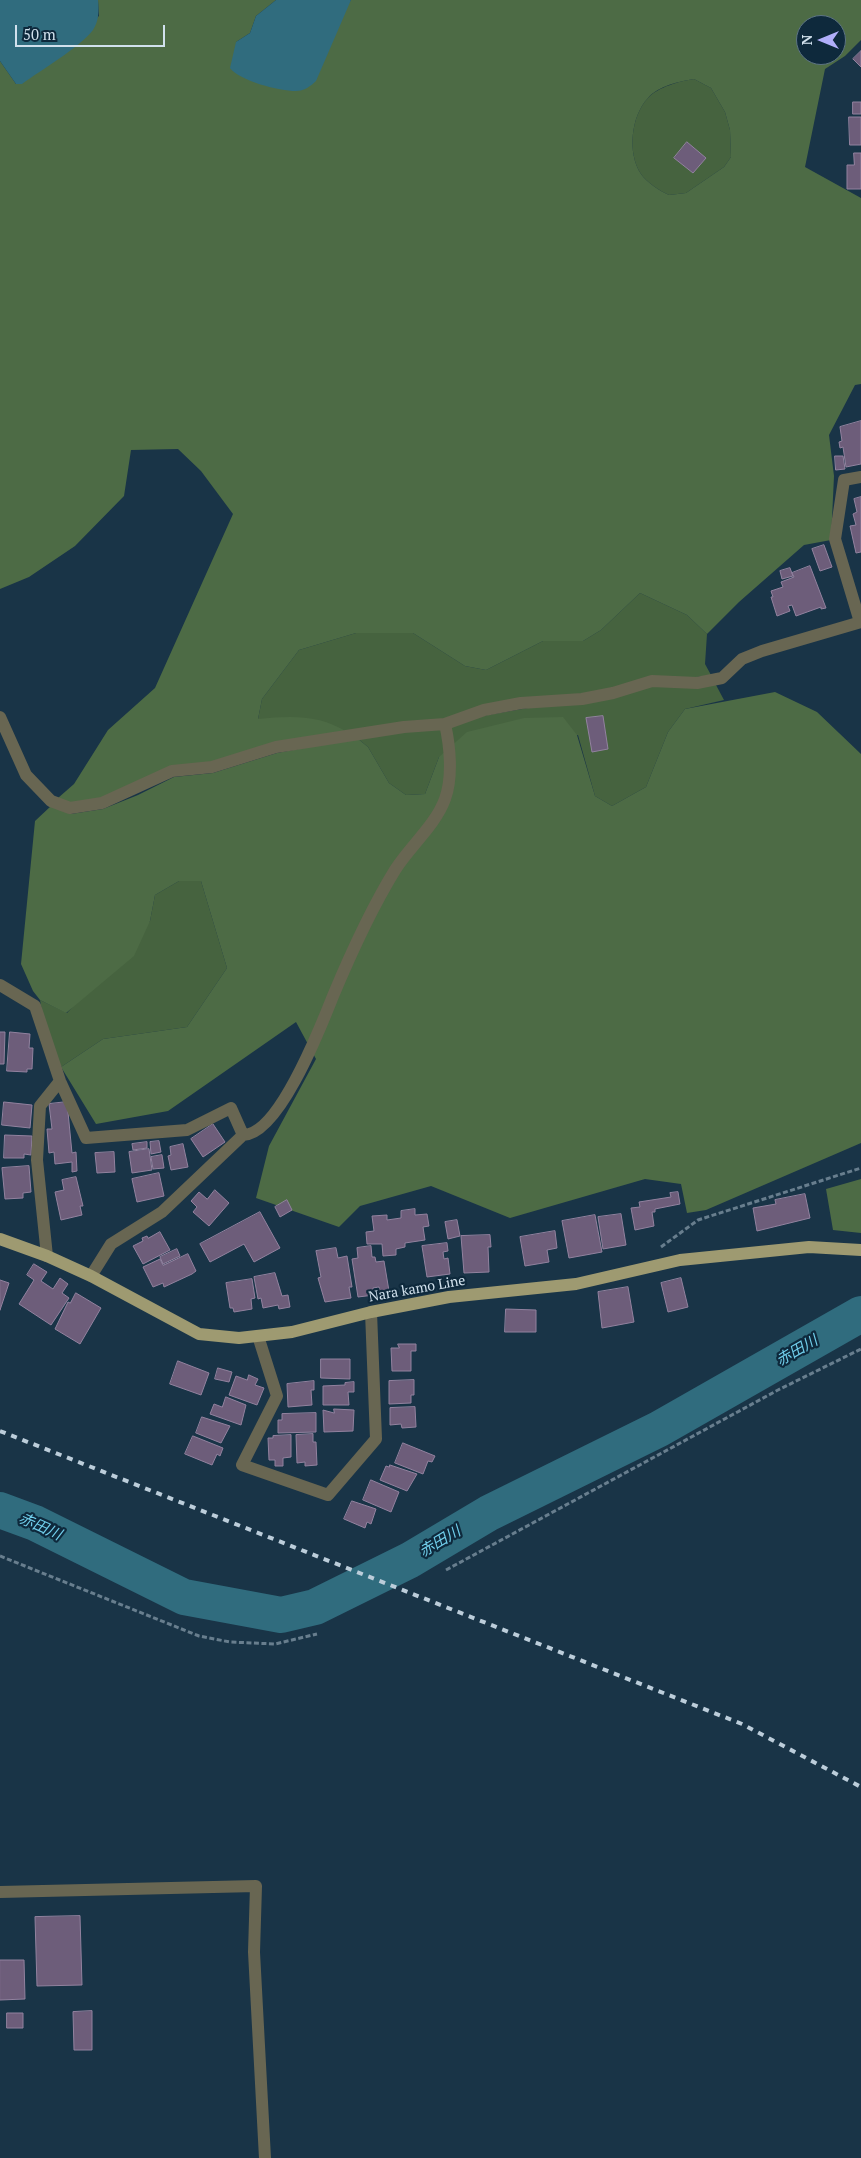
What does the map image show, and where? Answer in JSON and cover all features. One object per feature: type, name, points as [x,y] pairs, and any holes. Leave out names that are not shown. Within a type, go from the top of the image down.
[{"type":"main road","name":"Nara kamo Line","points":[[0,1239],[48,1256],[91,1276],[199,1334],[239,1338],[292,1332],[371,1312],[449,1297],[576,1284],[680,1260],[809,1247],[861,1250]]},
{"type":"street","points":[[0,717],[26,775],[51,801],[70,808],[102,803],[172,771],[212,767],[276,747],[404,728],[446,724],[484,710],[521,703],[582,699],[652,682],[697,683],[722,678],[742,659],[762,651],[861,622],[835,539],[844,480],[861,477]]},
{"type":"street","points":[[91,1276],[111,1244],[162,1212],[243,1135],[250,1135],[258,1130],[288,1093],[312,1048],[340,979],[395,870],[434,820],[445,800],[450,780],[446,724]]},
{"type":"street","points":[[0,984],[34,1006],[60,1081],[86,1138],[187,1130],[231,1108],[243,1135]]},
{"type":"street","points":[[48,1256],[37,1160],[40,1106],[60,1081]]},
{"type":"street","points":[[258,1336],[277,1396],[242,1465],[328,1495],[376,1439],[371,1312]]},
{"type":"street","points":[[0,1892],[256,1886],[254,1952],[265,2158]]},
{"type":"path","points":[[654,1251],[698,1220],[861,1168]]},
{"type":"path","points":[[446,1570],[769,1394],[861,1349]]},
{"type":"path","points":[[854,1352],[861,1354]]},
{"type":"path","points":[[0,1556],[199,1636],[230,1642],[275,1644],[317,1634]]},
{"type":"green space","points":[[98,0],[276,0],[256,16],[250,33],[236,42],[347,6],[351,0],[861,0],[861,40],[846,55],[846,15],[796,15],[796,65],[831,65],[825,69],[805,167],[861,198],[861,384],[855,385],[829,435],[834,476],[831,540],[804,545],[739,602],[707,634],[687,615],[640,593],[601,630],[583,641],[543,641],[486,670],[465,666],[413,633],[356,633],[299,650],[262,699],[258,719],[293,717],[315,719],[347,732],[275,743],[101,799],[69,804],[58,798],[74,784],[108,730],[155,688],[233,514],[201,471],[178,449],[131,450],[124,496],[75,546],[29,577],[0,589],[0,61],[16,84],[99,16]],"holes":[[[694,79],[711,88],[725,112],[730,130],[731,157],[724,167],[686,193],[669,195],[646,180],[637,165],[634,156],[633,135],[638,115],[642,106],[652,94],[670,85]]]},
{"type":"green space","points":[[694,79],[711,88],[725,112],[730,130],[731,157],[724,167],[686,193],[669,195],[646,180],[641,174],[634,156],[633,135],[635,124],[642,106],[652,94],[670,85]]},
{"type":"green space","points":[[640,593],[687,615],[707,634],[705,664],[711,675],[612,689],[444,719],[347,732],[258,719],[262,699],[299,650],[356,633],[413,633],[465,666],[486,670],[543,641],[583,641],[601,630]]},
{"type":"green space","points":[[716,685],[724,700],[685,709],[668,732],[646,787],[612,806],[595,796],[578,735],[439,757],[425,794],[406,795],[389,783],[368,747],[357,738],[653,686]]},
{"type":"green space","points":[[775,692],[817,712],[861,754],[861,1143],[706,1210],[687,1213],[681,1184],[645,1179],[510,1218],[431,1186],[360,1206],[339,1227],[256,1198],[269,1146],[316,1059],[296,1022],[168,1111],[96,1124],[61,1067],[103,1039],[187,1027],[227,968],[201,881],[179,881],[155,895],[150,921],[134,956],[66,1013],[40,1000],[33,991],[21,964],[35,821],[51,806],[71,814],[103,809],[138,795],[174,777],[213,773],[277,753],[357,738],[368,747],[389,783],[406,795],[425,794],[439,757],[467,732],[524,718],[563,717],[577,735],[595,796],[612,806],[646,787],[668,732],[685,709]]},
{"type":"green space","points":[[179,881],[201,881],[227,968],[187,1027],[103,1039],[61,1067],[45,1027],[40,1000],[67,1013],[150,921],[155,895]]},
{"type":"green space","points":[[861,1179],[861,1233],[833,1230],[826,1189]]},
{"type":"water","points":[[0,0],[98,0],[97,19],[93,30],[79,44],[22,84],[16,84],[0,61]]},
{"type":"water","points":[[276,0],[351,0],[316,81],[302,90],[289,91],[260,84],[242,77],[230,68],[236,42],[250,33],[256,16]]},
{"type":"building","points":[[861,51],[861,67],[853,59]]},
{"type":"building","points":[[853,102],[861,102],[861,114],[853,114]]},
{"type":"building","points":[[849,117],[861,117],[861,145],[850,145]]},
{"type":"building","points":[[687,142],[706,158],[693,173],[674,158]]},
{"type":"building","points":[[854,153],[861,153],[861,189],[847,189],[847,165],[854,165]]},
{"type":"building","points":[[861,421],[861,464],[846,467],[843,447],[840,448],[839,442],[842,441],[840,427]]},
{"type":"building","points":[[835,456],[843,456],[845,469],[836,470]]},
{"type":"building","points":[[861,497],[861,552],[856,553],[850,526],[856,525],[853,514],[857,512],[854,499]]},
{"type":"building","points":[[824,545],[832,567],[820,571],[812,549]]},
{"type":"building","points":[[810,566],[826,608],[821,609],[821,607],[796,616],[792,605],[788,606],[790,611],[777,616],[771,591],[783,587],[781,582],[794,577],[792,573]]},
{"type":"building","points":[[790,568],[793,576],[782,579],[780,571]]},
{"type":"building","points":[[603,716],[608,749],[592,752],[586,718]]},
{"type":"building","points":[[0,1032],[5,1032],[4,1064],[0,1064]]},
{"type":"building","points":[[10,1032],[30,1034],[29,1048],[33,1048],[32,1069],[27,1069],[27,1072],[7,1071]]},
{"type":"building","points":[[4,1102],[32,1105],[30,1128],[2,1125]]},
{"type":"building","points":[[67,1102],[72,1153],[76,1152],[77,1171],[72,1172],[72,1162],[55,1164],[54,1152],[49,1153],[47,1129],[52,1129],[49,1104]]},
{"type":"building","points":[[213,1124],[225,1142],[203,1157],[191,1139]]},
{"type":"building","points":[[5,1135],[32,1136],[31,1155],[24,1154],[24,1158],[4,1158]]},
{"type":"building","points":[[159,1141],[161,1152],[151,1154],[150,1142]]},
{"type":"building","points":[[147,1142],[147,1148],[133,1150],[132,1144]]},
{"type":"building","points":[[183,1144],[188,1167],[171,1170],[168,1156],[171,1155],[170,1147]]},
{"type":"building","points":[[149,1149],[152,1170],[132,1173],[129,1152]]},
{"type":"building","points":[[114,1152],[115,1172],[97,1173],[95,1153]]},
{"type":"building","points":[[162,1155],[164,1168],[153,1169],[151,1157]]},
{"type":"building","points":[[29,1166],[31,1192],[23,1193],[23,1198],[5,1199],[2,1168]]},
{"type":"building","points":[[159,1173],[164,1196],[137,1202],[132,1179]]},
{"type":"building","points":[[76,1177],[83,1206],[80,1206],[82,1215],[61,1220],[55,1192],[64,1190],[62,1180]]},
{"type":"building","points":[[215,1190],[229,1203],[209,1226],[193,1212],[197,1207],[191,1201],[199,1192],[207,1199]]},
{"type":"building","points":[[678,1192],[680,1204],[655,1209],[655,1212],[652,1212],[654,1226],[635,1230],[631,1208],[640,1207],[639,1202],[671,1197],[670,1193]]},
{"type":"building","points":[[805,1194],[810,1218],[757,1231],[753,1208],[776,1204],[775,1200]]},
{"type":"building","points":[[287,1200],[292,1210],[280,1217],[275,1207]]},
{"type":"building","points":[[415,1209],[415,1215],[427,1214],[429,1226],[423,1227],[425,1240],[405,1243],[405,1247],[396,1249],[396,1255],[383,1256],[382,1244],[367,1244],[366,1232],[374,1231],[372,1216],[387,1215],[387,1220],[401,1218],[401,1211]]},
{"type":"building","points":[[260,1212],[280,1248],[254,1262],[244,1244],[210,1262],[200,1244]]},
{"type":"building","points":[[621,1214],[626,1245],[603,1249],[598,1217]]},
{"type":"building","points":[[595,1215],[602,1252],[569,1258],[562,1221]]},
{"type":"building","points":[[457,1220],[460,1236],[448,1239],[445,1222]]},
{"type":"building","points":[[555,1231],[557,1248],[547,1250],[549,1262],[525,1266],[520,1237]]},
{"type":"building","points":[[160,1232],[170,1250],[143,1264],[133,1246],[143,1241],[142,1238],[147,1236],[148,1238]]},
{"type":"building","points":[[490,1235],[491,1247],[488,1247],[489,1272],[464,1273],[461,1236]]},
{"type":"building","points":[[447,1243],[448,1251],[443,1252],[444,1259],[448,1258],[450,1274],[427,1277],[422,1246]]},
{"type":"building","points":[[371,1246],[372,1257],[375,1257],[376,1262],[384,1261],[389,1291],[380,1293],[379,1287],[373,1288],[374,1295],[358,1297],[352,1259],[358,1258],[357,1248]]},
{"type":"building","points":[[336,1248],[338,1258],[347,1256],[352,1287],[349,1287],[351,1298],[325,1302],[318,1278],[321,1277],[316,1251]]},
{"type":"building","points":[[177,1249],[180,1256],[163,1264],[160,1257]]},
{"type":"building","points":[[188,1254],[196,1271],[164,1287],[163,1283],[153,1287],[143,1267],[160,1259],[163,1265]]},
{"type":"building","points":[[34,1264],[47,1272],[41,1281],[53,1289],[60,1278],[68,1284],[62,1293],[69,1298],[51,1325],[19,1304],[34,1280],[27,1275]]},
{"type":"building","points":[[275,1273],[282,1296],[288,1295],[290,1307],[279,1309],[278,1305],[263,1308],[261,1298],[258,1299],[254,1277]]},
{"type":"building","points":[[681,1278],[688,1307],[668,1312],[661,1283]]},
{"type":"building","points":[[252,1279],[255,1298],[251,1299],[252,1309],[234,1312],[233,1308],[230,1308],[226,1283]]},
{"type":"building","points":[[0,1280],[9,1283],[0,1310]]},
{"type":"building","points":[[628,1287],[634,1322],[602,1328],[598,1292]]},
{"type":"building","points":[[76,1293],[101,1308],[80,1344],[55,1329],[68,1302],[70,1303]]},
{"type":"building","points":[[506,1309],[536,1310],[536,1332],[505,1332]]},
{"type":"building","points":[[398,1344],[416,1344],[416,1351],[411,1351],[411,1371],[392,1371],[391,1348],[399,1348]]},
{"type":"building","points":[[321,1359],[350,1359],[350,1379],[321,1378]]},
{"type":"building","points":[[178,1361],[209,1373],[201,1395],[170,1384]]},
{"type":"building","points":[[218,1368],[232,1372],[229,1382],[215,1379]]},
{"type":"building","points":[[249,1375],[258,1379],[255,1385],[264,1388],[257,1405],[229,1395],[236,1376],[247,1380]]},
{"type":"building","points":[[414,1380],[414,1395],[411,1395],[411,1403],[389,1404],[389,1381]]},
{"type":"building","points":[[314,1381],[314,1390],[311,1390],[312,1405],[288,1407],[287,1384]]},
{"type":"building","points":[[354,1382],[354,1392],[348,1392],[349,1405],[323,1405],[323,1386],[345,1385],[345,1383]]},
{"type":"building","points":[[226,1397],[246,1405],[241,1425],[210,1414],[214,1404],[222,1407]]},
{"type":"building","points":[[415,1407],[416,1427],[402,1428],[401,1424],[390,1425],[390,1408]]},
{"type":"building","points":[[334,1409],[354,1410],[353,1431],[324,1432],[323,1410],[334,1413]]},
{"type":"building","points":[[316,1413],[316,1432],[278,1433],[278,1420],[282,1420],[282,1414]]},
{"type":"building","points":[[202,1417],[230,1426],[221,1443],[196,1433]]},
{"type":"building","points":[[313,1434],[313,1442],[316,1442],[317,1465],[305,1466],[305,1462],[297,1463],[296,1435]]},
{"type":"building","points":[[291,1435],[291,1457],[283,1458],[283,1466],[275,1466],[275,1460],[269,1460],[268,1438]]},
{"type":"building","points":[[193,1436],[223,1448],[220,1456],[217,1454],[212,1465],[185,1454]]},
{"type":"building","points":[[403,1443],[435,1456],[432,1462],[428,1461],[423,1474],[395,1463]]},
{"type":"building","points":[[390,1465],[417,1474],[407,1491],[380,1480],[386,1466],[389,1467]]},
{"type":"building","points":[[371,1480],[399,1492],[391,1512],[363,1500]]},
{"type":"building","points":[[352,1501],[376,1509],[371,1524],[367,1522],[365,1528],[344,1519]]},
{"type":"building","points":[[80,1916],[82,1985],[37,1986],[35,1917]]},
{"type":"building","points":[[0,1960],[24,1960],[25,1999],[0,2000]]},
{"type":"building","points":[[92,2011],[92,2050],[74,2050],[73,2012]]},
{"type":"building","points":[[7,2013],[23,2013],[23,2028],[7,2028]]},
{"type":"waterway","name":"赤田川","points":[[0,1510],[35,1523],[184,1597],[281,1615],[315,1607],[410,1560],[489,1513],[659,1429],[861,1314]]},
{"type":"railway","points":[[0,1431],[742,1724],[861,1787]]}]
